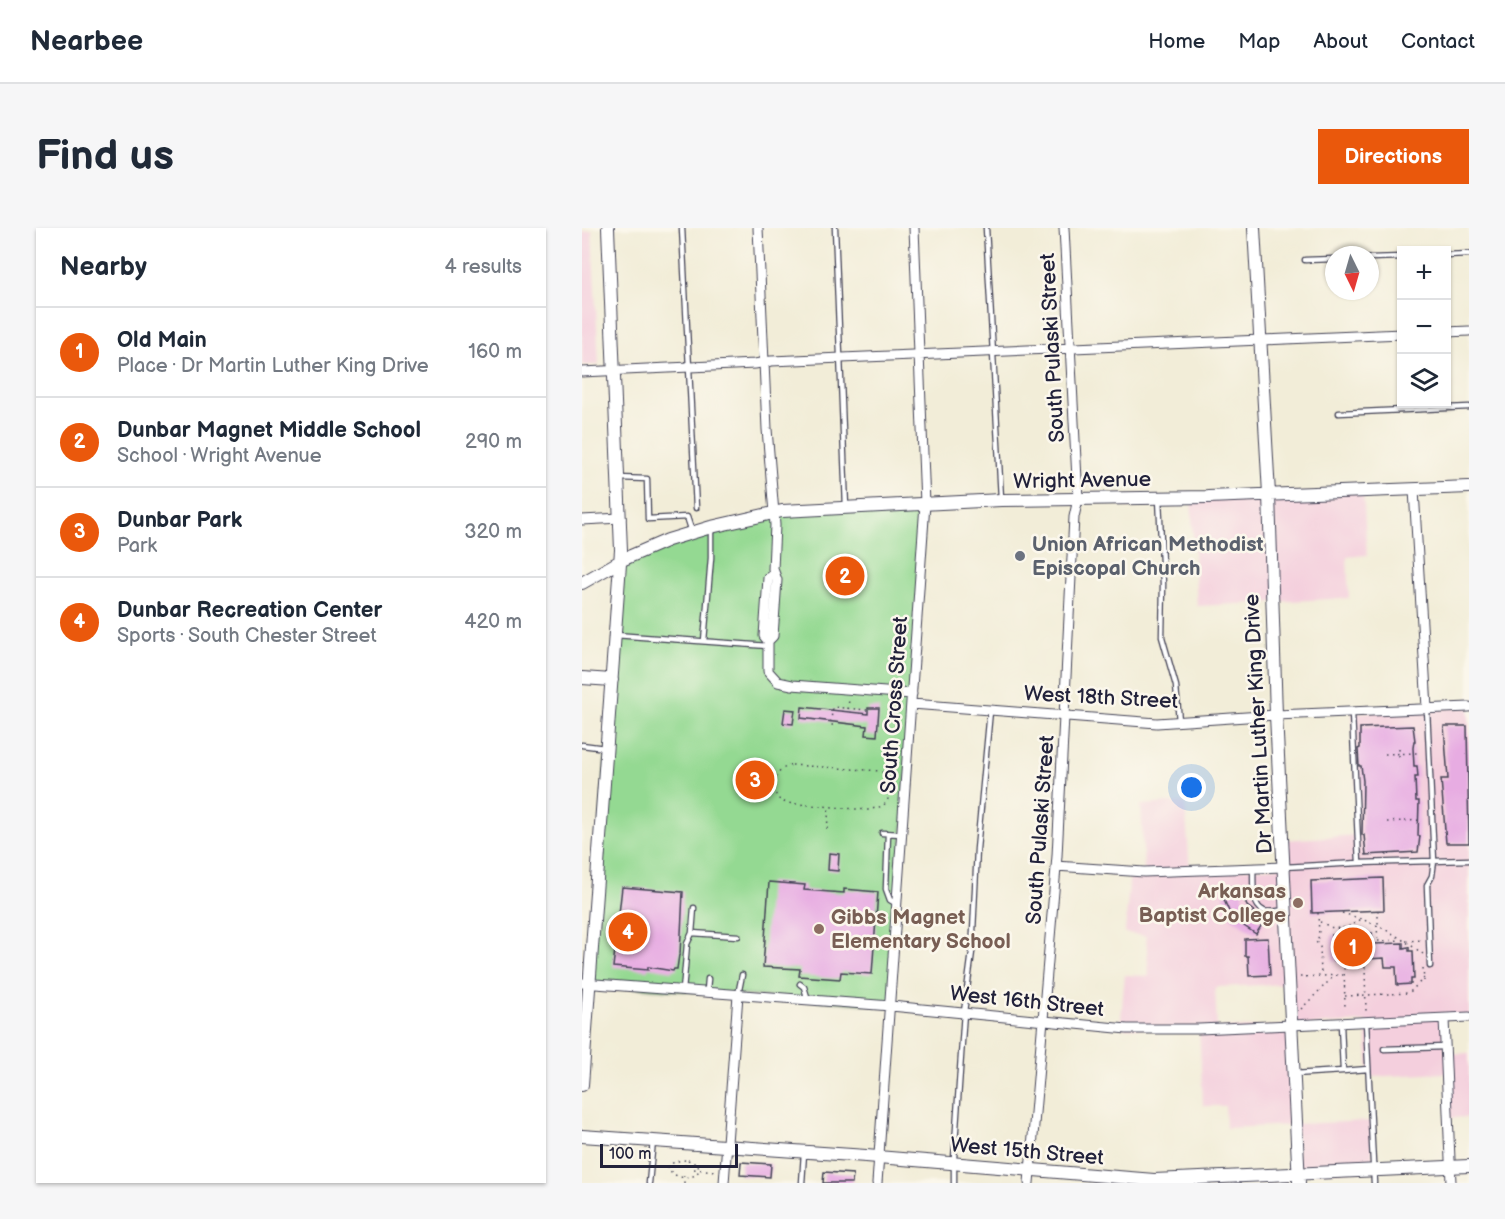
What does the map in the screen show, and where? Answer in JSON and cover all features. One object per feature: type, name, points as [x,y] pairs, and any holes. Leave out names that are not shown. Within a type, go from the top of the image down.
[{"type":"main road","points":[[582,1085],[586,983],[607,748],[620,561],[621,518],[608,228]]},
{"type":"main road","name":"Dr Martin Luther King Drive","points":[[1254,228],[1269,494],[1276,715],[1298,1178]]},
{"type":"main road","name":"Wright Avenue","points":[[582,583],[620,561],[659,544],[700,530],[775,513],[846,507],[1001,500],[1159,498],[1469,488]]},
{"type":"main road","points":[[582,678],[612,680]]},
{"type":"main road","name":"West 15th Street","points":[[582,1136],[879,1157],[955,1164],[1029,1177],[1154,1180],[1373,1177],[1469,1166]]},
{"type":"street","points":[[758,228],[771,484],[775,513],[773,574],[777,580],[773,636],[768,643],[768,671],[778,682],[792,685],[912,694]]},
{"type":"street","name":"South Cross Street","points":[[877,1183],[925,504],[914,228]]},
{"type":"street","name":"South Pulaski Street","points":[[1029,1177],[1056,866],[1074,516],[1078,499],[1064,228]]},
{"type":"street","points":[[1451,332],[1469,331]]},
{"type":"street","points":[[582,372],[920,354],[1397,334]]},
{"type":"street","points":[[1414,490],[1427,708]]},
{"type":"street","points":[[582,520],[621,518]]},
{"type":"street","name":"West 18th Street","points":[[912,704],[1157,723],[1276,715],[1469,707]]},
{"type":"street","points":[[1056,866],[1144,872],[1284,867]]},
{"type":"street","name":"West 16th Street","points":[[586,983],[964,1012],[1044,1022],[1156,1030],[1469,1017]]},
{"type":"street","points":[[724,1183],[738,995]]},
{"type":"street","points":[[1444,1018],[1451,1183]]},
{"type":"lane","points":[[682,228],[696,508]]},
{"type":"lane","points":[[834,228],[846,507]]},
{"type":"lane","points":[[986,228],[1001,500]]},
{"type":"lane","points":[[1451,255],[1469,254]]},
{"type":"lane","points":[[1379,258],[1397,257]]},
{"type":"lane","points":[[1305,260],[1325,259]]},
{"type":"lane","points":[[1339,413],[1469,407]]},
{"type":"lane","points":[[619,478],[646,479],[648,519],[687,517],[700,530],[711,558],[704,641]]},
{"type":"lane","points":[[1159,498],[1163,584],[1162,637],[1176,686],[1179,721]]},
{"type":"lane","points":[[615,635],[768,643]]},
{"type":"lane","points":[[1427,708],[1434,861],[1432,876],[1427,885],[1430,966]]},
{"type":"lane","points":[[954,1183],[964,1012],[972,951],[977,849],[990,710]]},
{"type":"lane","points":[[1352,713],[1359,863]]},
{"type":"lane","points":[[582,745],[607,748]]},
{"type":"lane","points":[[897,904],[890,900],[886,889],[885,833],[903,834]]},
{"type":"lane","points":[[1284,867],[1469,860]]},
{"type":"lane","points":[[1253,868],[1253,892],[1260,908],[1265,912],[1287,910]]},
{"type":"lane","points":[[683,991],[687,944],[692,933],[694,908]]},
{"type":"lane","points":[[692,933],[738,936]]},
{"type":"lane","points":[[738,995],[742,975]]},
{"type":"lane","points":[[707,993],[708,979]]},
{"type":"lane","points":[[801,984],[808,1000]]},
{"type":"lane","points":[[1366,1022],[1373,1177]]},
{"type":"lane","points":[[1341,1024],[1343,1071]]},
{"type":"lane","points":[[1384,1049],[1445,1047]]},
{"type":"lane","points":[[1294,1074],[1368,1070]]},
{"type":"lane","points":[[650,1183],[653,1140]]},
{"type":"lane","points":[[802,1183],[804,1152]]},
{"type":"path","points":[[833,725],[830,725],[833,707],[867,710]]},
{"type":"path","points":[[1399,749],[1399,761]]},
{"type":"path","points":[[1385,754],[1418,753]]},
{"type":"path","points":[[792,765],[881,771],[888,776],[890,797],[883,806],[868,810],[829,807],[786,803],[777,798],[774,788],[777,774],[785,766],[792,765]]},
{"type":"path","points":[[827,829],[829,807]]},
{"type":"path","points":[[1387,822],[1422,820]]},
{"type":"path","points":[[1377,910],[1378,942],[1429,939]]},
{"type":"path","points":[[1318,913],[1319,936],[1316,942],[1320,946],[1321,976]]},
{"type":"path","points":[[1342,913],[1377,924],[1405,940],[1423,954]]},
{"type":"path","points":[[1319,922],[1332,928],[1349,927],[1354,926],[1361,918]]},
{"type":"path","points":[[1344,962],[1345,1009]]},
{"type":"path","points":[[1365,968],[1366,1022]]},
{"type":"path","points":[[1300,977],[1344,975]]},
{"type":"path","points":[[1301,1009],[1334,976]]},
{"type":"path","points":[[1345,996],[1409,993],[1424,978]]},
{"type":"path","points":[[685,1160],[685,1166]]},
{"type":"path","points":[[668,1168],[675,1161],[685,1160],[694,1162],[699,1170]]},
{"type":"path","points":[[668,1168],[674,1168]]},
{"type":"path","points":[[668,1168],[674,1175],[684,1177],[696,1175],[699,1170]]},
{"type":"path","points":[[694,1169],[716,1171]]},
{"type":"path","points":[[684,1172],[684,1183]]},
{"type":"shaded area","points":[[592,231],[599,365],[582,365],[582,232]]},
{"type":"shaded area","points":[[1363,491],[1367,555],[1347,557],[1349,598],[1197,606],[1191,498]]},
{"type":"shaded area","name":"Arkansas Baptist College","points":[[1469,707],[1469,1017],[1444,1019],[1445,1054],[1469,1053],[1469,1117],[1449,1118],[1446,1073],[1369,1077],[1366,1022],[1292,1026],[1296,1124],[1371,1121],[1373,1170],[1298,1173],[1296,1125],[1226,1128],[1225,1106],[1203,1106],[1199,1029],[1120,1028],[1125,975],[1149,976],[1146,936],[1125,933],[1130,871],[1144,872],[1141,805],[1185,802],[1190,871],[1284,867],[1283,840],[1358,835],[1352,713]],"holes":[[[1290,984],[1292,1026],[1217,1028],[1215,987]]]},
{"type":"green space","points":[[925,504],[891,1006],[589,984],[620,561],[699,530],[775,513]]},
{"type":"building","points":[[802,707],[868,714],[868,708],[879,708],[877,736],[866,735],[867,726],[801,718]]},
{"type":"building","points":[[785,709],[795,710],[793,724],[783,723]]},
{"type":"building","points":[[1413,726],[1414,766],[1417,766],[1418,777],[1415,777],[1416,801],[1419,801],[1418,852],[1366,855],[1364,835],[1362,835],[1363,781],[1358,749],[1360,748],[1360,728]]},
{"type":"building","points":[[1444,726],[1467,726],[1469,843],[1446,843],[1441,779],[1448,779]]},
{"type":"building","points":[[829,853],[839,854],[838,871],[828,870]]},
{"type":"building","points":[[1383,878],[1384,910],[1312,913],[1311,881]]},
{"type":"building","points":[[769,882],[805,885],[804,890],[844,893],[844,889],[878,892],[872,974],[841,972],[840,979],[799,976],[800,969],[763,967]]},
{"type":"building","points":[[1226,886],[1244,888],[1243,897],[1247,906],[1254,911],[1251,914],[1263,923],[1256,934],[1232,918],[1224,900]]},
{"type":"building","points":[[622,887],[683,892],[680,955],[677,969],[673,971],[648,967],[648,970],[613,967]]},
{"type":"building","points":[[1372,933],[1373,944],[1403,943],[1403,948],[1409,947],[1409,951],[1413,951],[1414,979],[1411,979],[1411,984],[1397,985],[1396,967],[1385,967],[1384,958],[1333,961],[1331,935]]},
{"type":"building","points":[[1268,938],[1270,975],[1249,976],[1248,956],[1245,956],[1245,939]]},
{"type":"building","points":[[741,1162],[771,1164],[770,1177],[740,1175]]},
{"type":"building","points":[[824,1172],[853,1174],[852,1183],[823,1183]]},
{"type":"place","name":"Union African Methodist Episcopal Church","points":[[1020,556]]},
{"type":"place","name":"Dunbar Magnet Middle School","points":[[845,576]]},
{"type":"place","name":"Dunbar Park","points":[[755,780]]},
{"type":"place","name":"Arkansas Baptist College","points":[[1298,903]]},
{"type":"place","name":"Gibbs Magnet Elementary School","points":[[819,929]]},
{"type":"place","name":"Dunbar Recreation Center","points":[[628,932]]},
{"type":"place","name":"Old Main","points":[[1353,947]]}]
